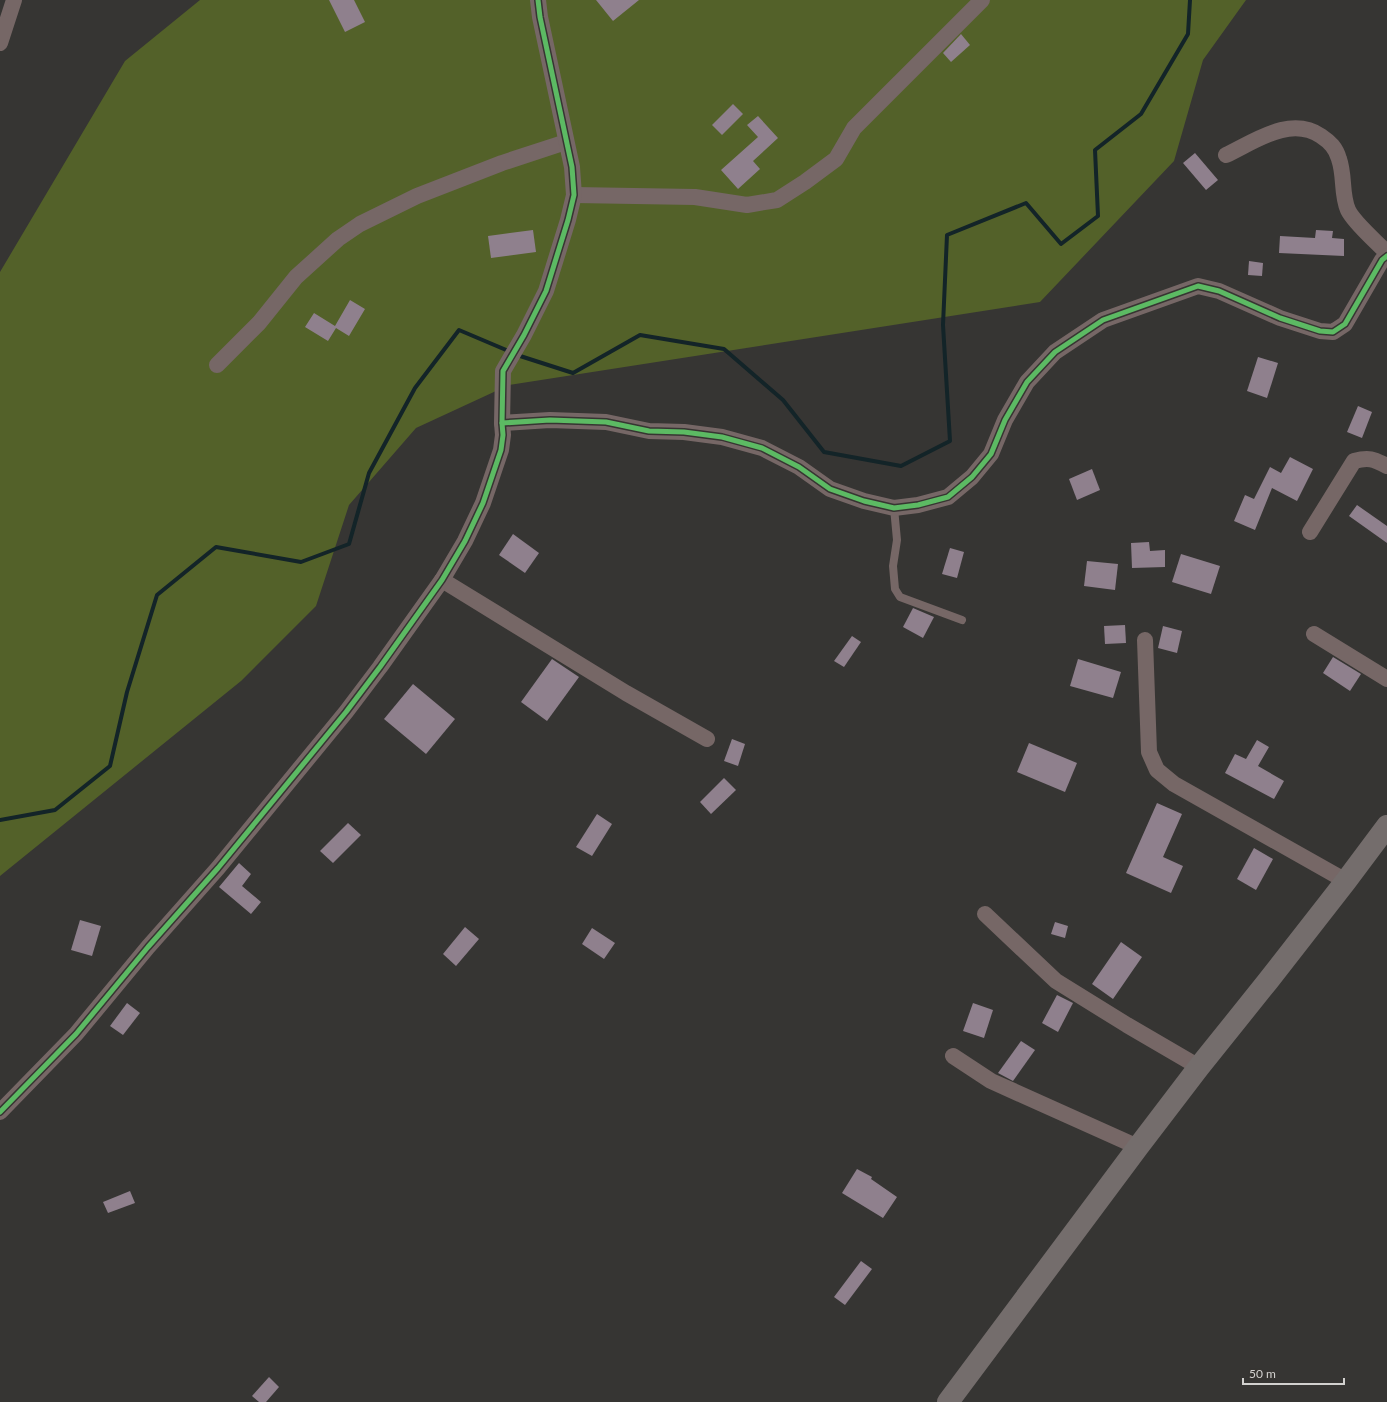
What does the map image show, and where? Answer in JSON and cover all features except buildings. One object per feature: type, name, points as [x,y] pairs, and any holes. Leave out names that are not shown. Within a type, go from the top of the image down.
[{"type":"highway","points":[[948,1402],[1138,1147],[1199,1067],[1346,881],[1387,826]]},
{"type":"street","points":[[0,43],[14,0]]},
{"type":"street","points":[[0,1112],[76,1034],[148,947],[218,868],[350,706],[380,667],[442,580],[465,541],[483,503],[501,450],[504,435],[502,422],[503,371],[524,335],[546,291],[568,220],[574,195],[572,167],[540,17],[538,0]]},
{"type":"street","points":[[574,195],[695,198],[747,205],[777,200],[836,159],[854,128],[982,0]]},
{"type":"street","points":[[1226,155],[1279,130],[1299,127],[1315,132],[1331,143],[1340,159],[1344,198],[1349,212],[1387,253]]},
{"type":"street","points":[[217,365],[259,323],[296,277],[338,239],[360,224],[416,196],[502,163],[566,142]]},
{"type":"street","points":[[502,422],[550,420],[606,422],[649,431],[684,432],[722,437],[762,448],[800,467],[830,489],[864,501],[894,508],[918,505],[948,498],[972,477],[991,454],[1005,420],[1026,382],[1055,352],[1103,320],[1198,286],[1219,291],[1280,318],[1320,331],[1334,332],[1345,324],[1382,260],[1387,256]]},
{"type":"street","points":[[1310,532],[1354,462],[1366,458],[1380,462],[1387,466]]},
{"type":"street","points":[[442,580],[626,693],[706,739]]},
{"type":"street","points":[[1314,634],[1387,679]]},
{"type":"street","points":[[1145,640],[1149,752],[1157,770],[1174,784],[1346,881]]},
{"type":"street","points":[[985,914],[1056,981],[1199,1067]]},
{"type":"street","points":[[953,1056],[991,1081],[1138,1147]]},
{"type":"lane","points":[[894,508],[897,540],[893,566],[895,589],[900,597],[962,620]]},
{"type":"green space","points":[[200,0],[1246,0],[1203,60],[1174,161],[1040,302],[509,385],[416,428],[349,505],[316,606],[241,681],[0,876],[0,272],[125,61]]},
{"type":"waterway","points":[[517,355],[573,373],[640,335],[724,349],[783,400],[824,452],[901,466],[950,441],[943,325],[947,235],[1026,203],[1061,244],[1098,216],[1095,150],[1141,114],[1188,34],[1190,0]]},
{"type":"waterway","points":[[0,820],[55,810],[110,766],[127,692],[157,595],[216,547],[301,562],[349,544],[369,473],[415,388],[459,330],[511,352]]},
{"type":"cycle path","points":[[0,1112],[76,1034],[148,947],[218,868],[346,712],[442,580],[465,541],[483,503],[501,450],[503,435],[503,371],[524,335],[546,291],[568,220],[574,195],[572,167],[540,17],[538,0]]},
{"type":"cycle path","points":[[502,423],[550,420],[606,422],[649,431],[684,432],[722,437],[762,448],[799,467],[830,489],[864,501],[894,508],[918,505],[948,497],[972,477],[991,454],[1005,420],[1027,382],[1055,352],[1103,320],[1198,286],[1219,291],[1280,318],[1320,331],[1333,332],[1345,324],[1382,260],[1387,256]]}]
